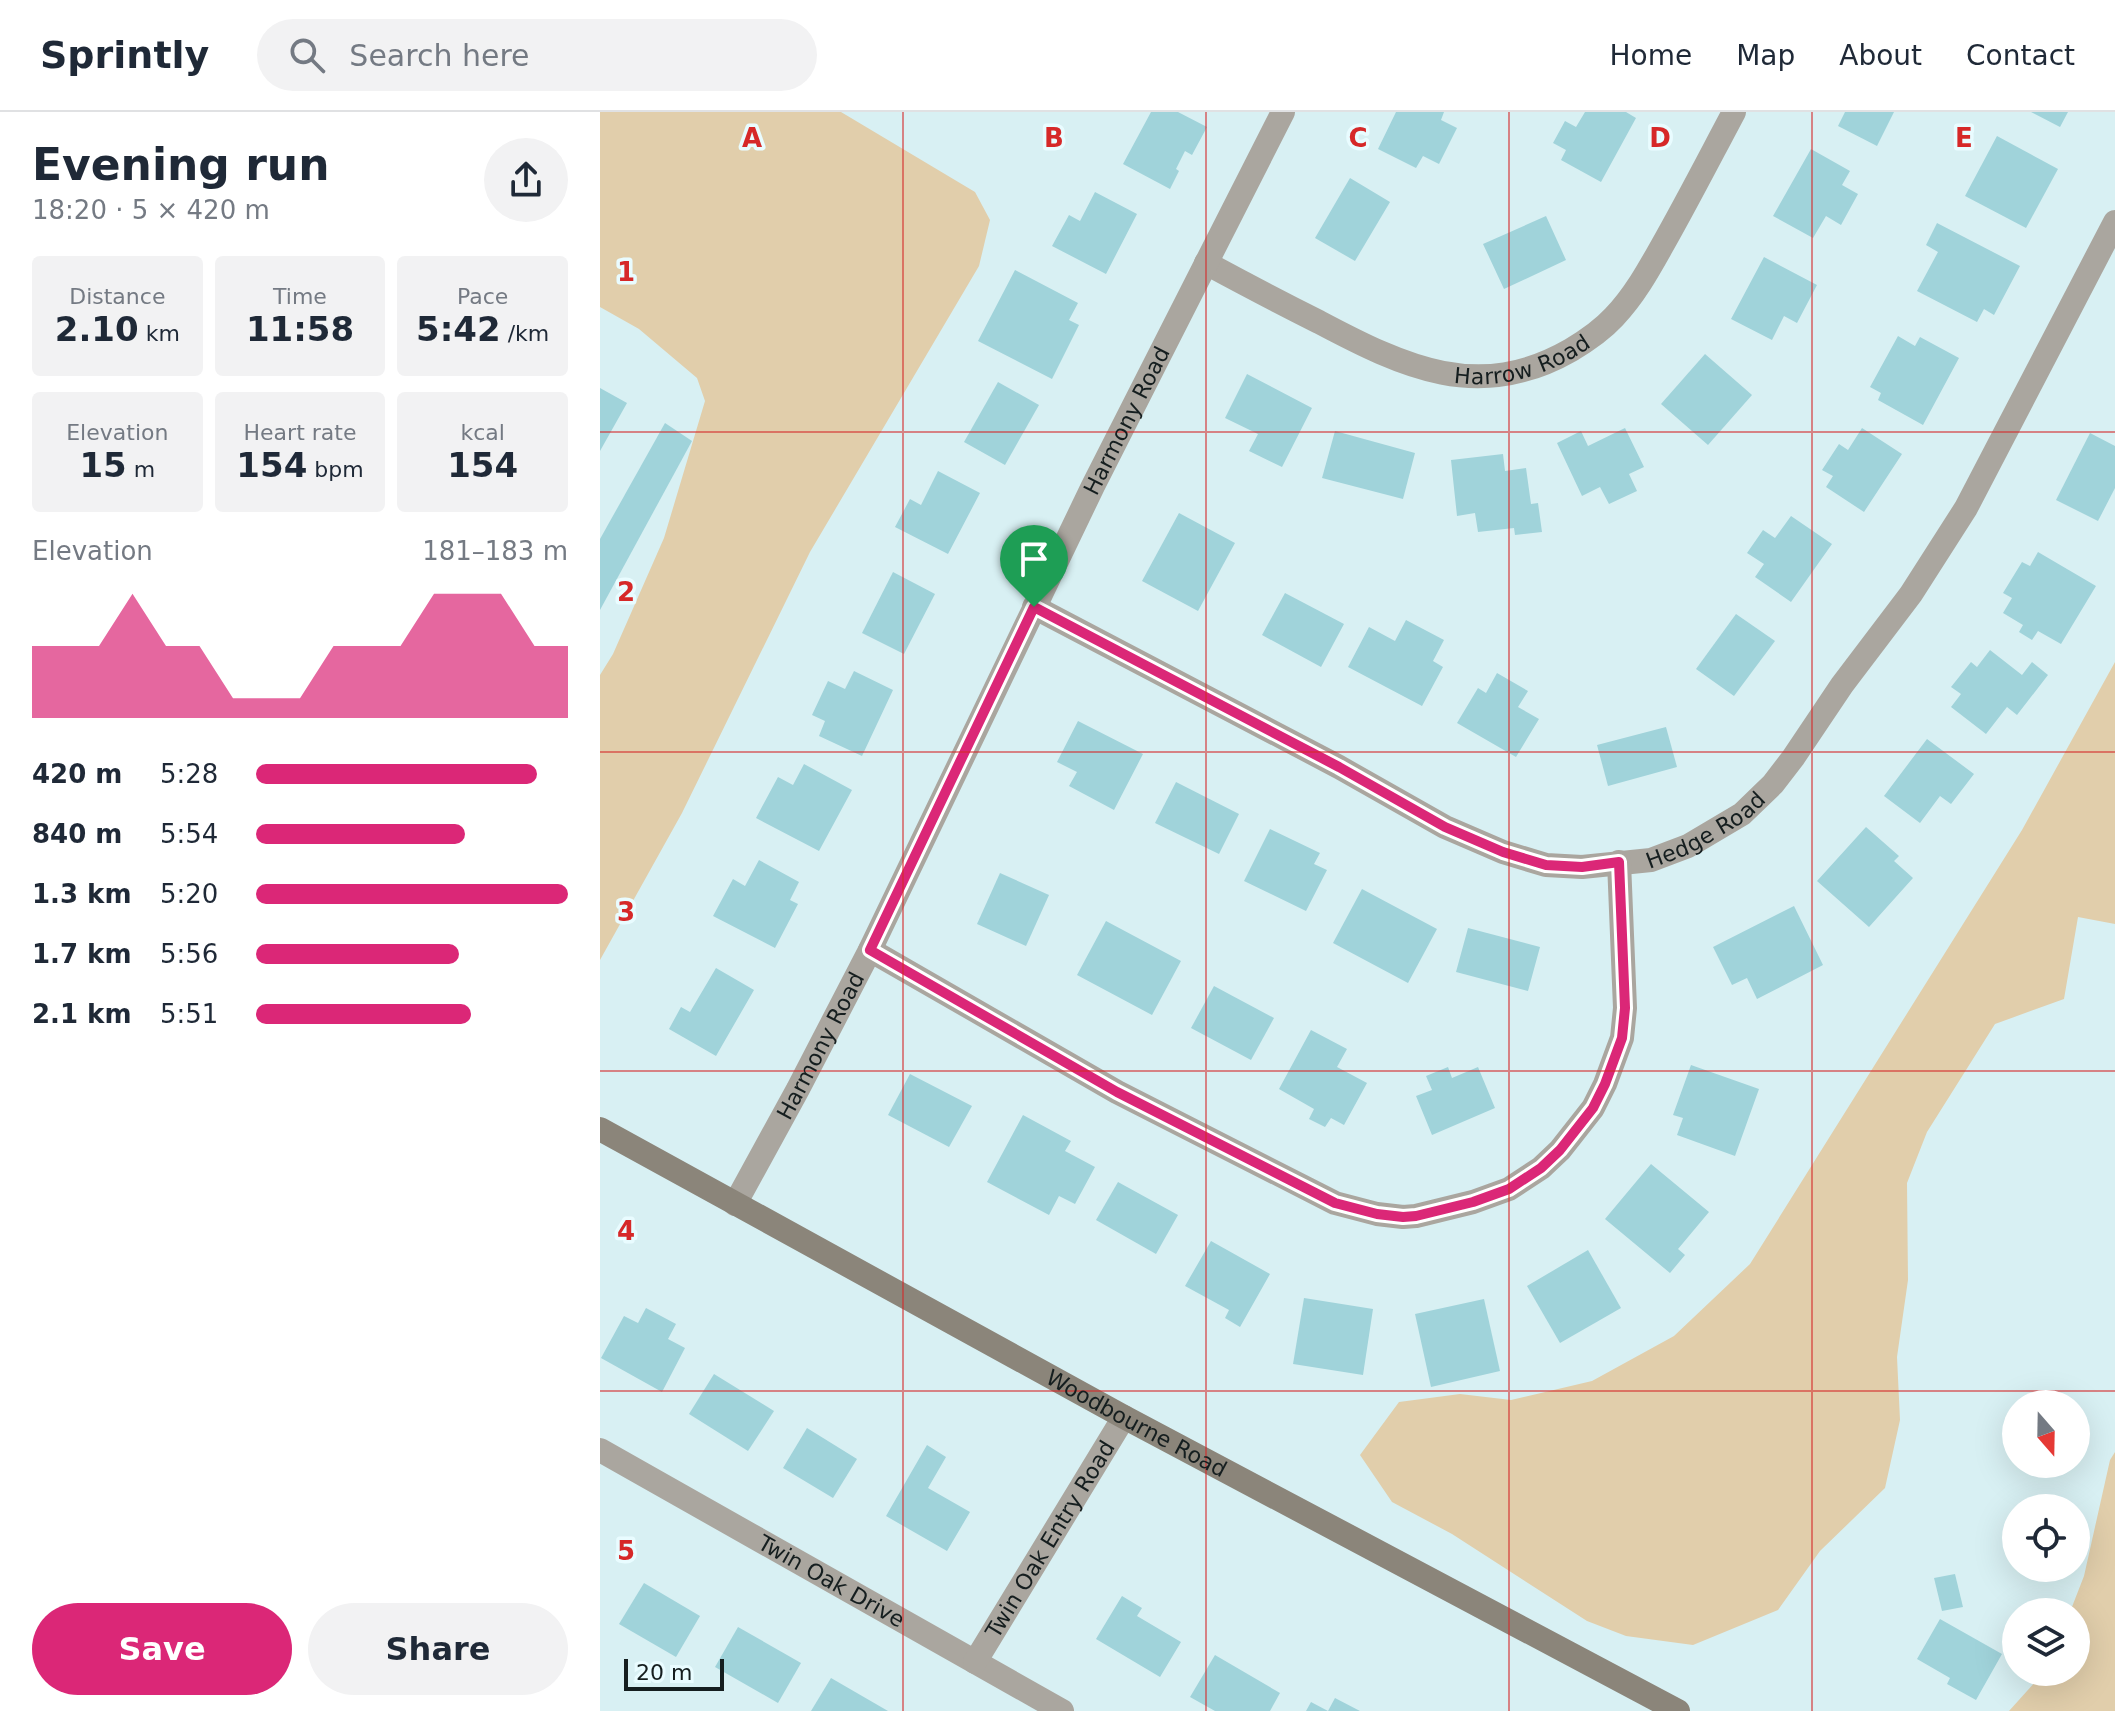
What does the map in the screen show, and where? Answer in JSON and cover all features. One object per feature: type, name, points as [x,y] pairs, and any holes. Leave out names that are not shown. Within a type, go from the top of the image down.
[{"type":"main road","name":"Woodbourne Road","points":[[600,1129],[1124,1417],[1678,1711]]},
{"type":"street","name":"Harmony Road","points":[[735,1204],[870,950],[1093,486],[1283,112]]},
{"type":"street","name":"Harrow Road","points":[[1206,263],[1370,350],[1421,369],[1460,377],[1498,376],[1530,369],[1548,363],[1583,342],[1614,318],[1640,285],[1734,112]]},
{"type":"street","name":"Hedge Road","points":[[1034,607],[1339,767],[1459,834],[1546,865],[1582,867],[1651,860],[1688,846],[1742,814],[1773,784],[1793,758],[1842,685],[1911,594],[1966,508],[2115,222]]},
{"type":"street","points":[[870,950],[1117,1092],[1335,1203],[1377,1214],[1416,1216],[1473,1202],[1509,1189],[1541,1168],[1560,1150],[1593,1108],[1622,1038],[1625,1008],[1619,862]]},
{"type":"street","name":"Twin Oak Entry Road","points":[[975,1662],[1124,1417]]},
{"type":"street","name":"Twin Oak Drive","points":[[600,1450],[1062,1711]]},
{"type":"shaded area","points":[[600,112],[841,112],[975,192],[990,220],[979,266],[810,552],[682,813],[600,960],[600,675],[613,654],[664,538],[705,401],[697,378],[639,329],[600,307]]},
{"type":"shaded area","points":[[2115,662],[2115,924],[2078,917],[2064,999],[1995,1024],[1927,1132],[1907,1183],[1908,1280],[1897,1357],[1900,1420],[1885,1488],[1820,1551],[1778,1610],[1693,1645],[1626,1636],[1587,1621],[1452,1534],[1392,1502],[1360,1455],[1399,1402],[1460,1394],[1511,1400],[1592,1381],[1674,1336],[1750,1264],[2022,830]]},
{"type":"shaded area","points":[[2115,1452],[2115,1711],[2009,1711],[2031,1686],[2090,1686],[2090,1598],[2075,1598],[2082,1582],[2090,1582],[2090,1549],[2110,1460]]},
{"type":"building","points":[[1151,112],[1178,112],[1207,127],[1192,155],[1185,151],[1170,189],[1123,164]]},
{"type":"building","points":[[1396,112],[1444,112],[1441,120],[1457,128],[1439,164],[1423,156],[1416,168],[1378,149]]},
{"type":"building","points":[[1585,112],[1626,112],[1636,118],[1601,182],[1561,160],[1566,150],[1553,143],[1565,121],[1576,127]]},
{"type":"building","points":[[1845,112],[1894,112],[1877,146],[1838,126]]},
{"type":"building","points":[[2031,112],[2068,112],[2060,127]]},
{"type":"building","points":[[1997,136],[2058,169],[2026,228],[1965,196]]},
{"type":"building","points":[[1811,149],[1850,171],[1842,185],[1858,194],[1841,225],[1826,216],[1813,238],[1773,216]]},
{"type":"building","points":[[1350,178],[1390,202],[1355,261],[1315,238]]},
{"type":"building","points":[[1095,192],[1137,214],[1106,274],[1052,246],[1069,215],[1080,221]]},
{"type":"building","points":[[1546,216],[1566,260],[1504,289],[1483,244]]},
{"type":"building","points":[[1937,223],[2020,266],[1994,315],[1984,309],[1977,322],[1917,291],[1938,252],[1926,245]]},
{"type":"building","points":[[1764,257],[1817,285],[1797,323],[1784,316],[1772,340],[1731,319]]},
{"type":"building","points":[[1015,270],[1078,303],[1069,320],[1079,325],[1052,379],[978,341]]},
{"type":"building","points":[[1898,336],[1915,346],[1920,337],[1959,358],[1923,425],[1878,400],[1881,393],[1870,387]]},
{"type":"building","points":[[1705,354],[1752,395],[1708,445],[1661,404]]},
{"type":"building","points":[[1247,374],[1312,408],[1282,467],[1249,451],[1258,434],[1225,418]]},
{"type":"building","points":[[998,382],[1039,405],[1005,465],[964,442]]},
{"type":"building","points":[[600,388],[627,403],[600,451]]},
{"type":"building","points":[[665,423],[692,441],[600,610],[600,539]]},
{"type":"building","points":[[1625,428],[1644,467],[1629,474],[1637,491],[1609,504],[1600,487],[1582,496],[1557,443],[1581,431],[1588,446]]},
{"type":"building","points":[[1862,428],[1902,454],[1864,512],[1826,487],[1833,476],[1822,470],[1839,444],[1848,450]]},
{"type":"building","points":[[1335,431],[1415,453],[1403,499],[1322,478]]},
{"type":"building","points":[[2090,433],[2115,446],[2115,488],[2098,521],[2056,500]]},
{"type":"building","points":[[1503,454],[1505,471],[1526,468],[1531,504],[1538,503],[1542,532],[1515,535],[1514,528],[1478,532],[1475,513],[1457,516],[1451,460]]},
{"type":"building","points":[[938,471],[980,493],[948,554],[895,527],[910,499],[921,505]]},
{"type":"building","points":[[1179,513],[1235,543],[1198,611],[1142,581]]},
{"type":"building","points":[[1791,516],[1832,544],[1791,602],[1755,577],[1764,564],[1747,553],[1763,530],[1775,538]]},
{"type":"building","points":[[2038,552],[2096,586],[2061,644],[2038,631],[2032,640],[2019,632],[2023,625],[2003,613],[2012,598],[2003,593],[2022,562],[2030,566]]},
{"type":"building","points":[[893,572],[935,594],[904,654],[862,633]]},
{"type":"building","points":[[1285,593],[1344,624],[1321,667],[1262,635]]},
{"type":"building","points":[[1736,614],[1775,641],[1734,696],[1696,669]]},
{"type":"building","points":[[1406,620],[1444,640],[1433,661],[1443,667],[1422,706],[1348,667],[1369,627],[1395,641]]},
{"type":"building","points":[[1990,650],[2022,675],[2032,662],[2048,675],[2017,715],[2007,707],[1986,734],[1951,707],[1961,694],[1951,687],[1971,662],[1977,667]]},
{"type":"building","points":[[854,671],[893,690],[862,756],[819,736],[825,721],[812,715],[828,681],[845,689]]},
{"type":"building","points":[[1497,673],[1528,691],[1518,707],[1539,719],[1516,757],[1457,723],[1478,688],[1486,693]]},
{"type":"building","points":[[1078,721],[1143,754],[1114,810],[1069,786],[1077,772],[1057,762]]},
{"type":"building","points":[[1666,727],[1677,767],[1608,786],[1597,745]]},
{"type":"building","points":[[1927,739],[1974,774],[1951,804],[1940,796],[1920,823],[1884,796]]},
{"type":"building","points":[[804,764],[852,790],[819,851],[756,818],[778,777],[793,785]]},
{"type":"building","points":[[1176,782],[1239,814],[1219,854],[1155,823]]},
{"type":"building","points":[[1866,827],[1899,856],[1894,861],[1913,878],[1869,927],[1817,881]]},
{"type":"building","points":[[1270,829],[1320,853],[1314,864],[1327,870],[1306,911],[1244,881]]},
{"type":"building","points":[[759,860],[799,882],[790,900],[798,904],[775,948],[713,916],[733,879],[745,886]]},
{"type":"building","points":[[1000,873],[1049,895],[1026,946],[977,924]]},
{"type":"building","points":[[1362,889],[1437,929],[1408,983],[1333,943]]},
{"type":"building","points":[[1794,906],[1823,965],[1757,999],[1747,978],[1732,985],[1713,947]]},
{"type":"building","points":[[1106,921],[1181,961],[1152,1015],[1077,975]]},
{"type":"building","points":[[1468,928],[1540,947],[1528,991],[1456,972]]},
{"type":"building","points":[[716,968],[754,990],[716,1056],[669,1029],[681,1007],[690,1012]]},
{"type":"building","points":[[1214,986],[1274,1018],[1251,1060],[1191,1028]]},
{"type":"building","points":[[1311,1030],[1347,1049],[1337,1067],[1367,1083],[1344,1125],[1331,1118],[1325,1127],[1309,1119],[1314,1109],[1279,1089]]},
{"type":"building","points":[[1691,1065],[1759,1089],[1735,1156],[1677,1135],[1683,1118],[1673,1115]]},
{"type":"building","points":[[1448,1067],[1452,1078],[1478,1067],[1495,1108],[1432,1135],[1416,1096],[1432,1090],[1426,1076]]},
{"type":"building","points":[[910,1074],[972,1106],[949,1147],[888,1115]]},
{"type":"building","points":[[1023,1115],[1071,1141],[1065,1151],[1095,1167],[1075,1204],[1059,1196],[1049,1215],[987,1182]]},
{"type":"building","points":[[1651,1164],[1709,1212],[1678,1249],[1685,1255],[1670,1273],[1605,1219]]},
{"type":"building","points":[[1118,1182],[1178,1215],[1156,1254],[1096,1220]]},
{"type":"building","points":[[1211,1241],[1270,1274],[1240,1327],[1225,1318],[1229,1310],[1185,1286]]},
{"type":"building","points":[[1588,1250],[1621,1308],[1560,1343],[1527,1286]]},
{"type":"building","points":[[1304,1298],[1373,1309],[1363,1375],[1293,1364]]},
{"type":"building","points":[[1484,1299],[1500,1371],[1431,1387],[1415,1314]]},
{"type":"building","points":[[646,1308],[676,1324],[668,1339],[685,1348],[662,1392],[601,1358],[624,1316],[638,1323]]},
{"type":"building","points":[[714,1374],[774,1411],[748,1451],[689,1414]]},
{"type":"building","points":[[807,1428],[857,1459],[833,1498],[783,1468]]},
{"type":"building","points":[[927,1445],[946,1457],[928,1488],[970,1512],[947,1551],[886,1516]]},
{"type":"building","points":[[1955,1574],[1963,1607],[1942,1611],[1934,1578]]},
{"type":"building","points":[[644,1583],[700,1616],[676,1657],[619,1624]]},
{"type":"building","points":[[1122,1596],[1142,1608],[1137,1616],[1181,1642],[1160,1677],[1096,1639]]},
{"type":"building","points":[[1940,1619],[2002,1654],[1976,1700],[1947,1684],[1950,1678],[1917,1659]]},
{"type":"building","points":[[738,1627],[801,1663],[778,1703],[715,1667]]},
{"type":"building","points":[[1215,1655],[1280,1693],[1270,1711],[1215,1711],[1190,1697]]},
{"type":"building","points":[[831,1678],[888,1711],[811,1711]]},
{"type":"building","points":[[1335,1698],[1360,1711],[1328,1711]]},
{"type":"building","points":[[1311,1702],[1328,1711],[1306,1711]]},
{"type":"route","points":[[1034,607],[1339,767],[1445,827],[1503,852],[1546,865],[1582,867],[1619,862],[1625,1008],[1622,1038],[1593,1108],[1560,1150],[1541,1168],[1509,1189],[1473,1202],[1416,1216],[1377,1214],[1335,1203],[1117,1092],[870,950],[1034,607]]}]
